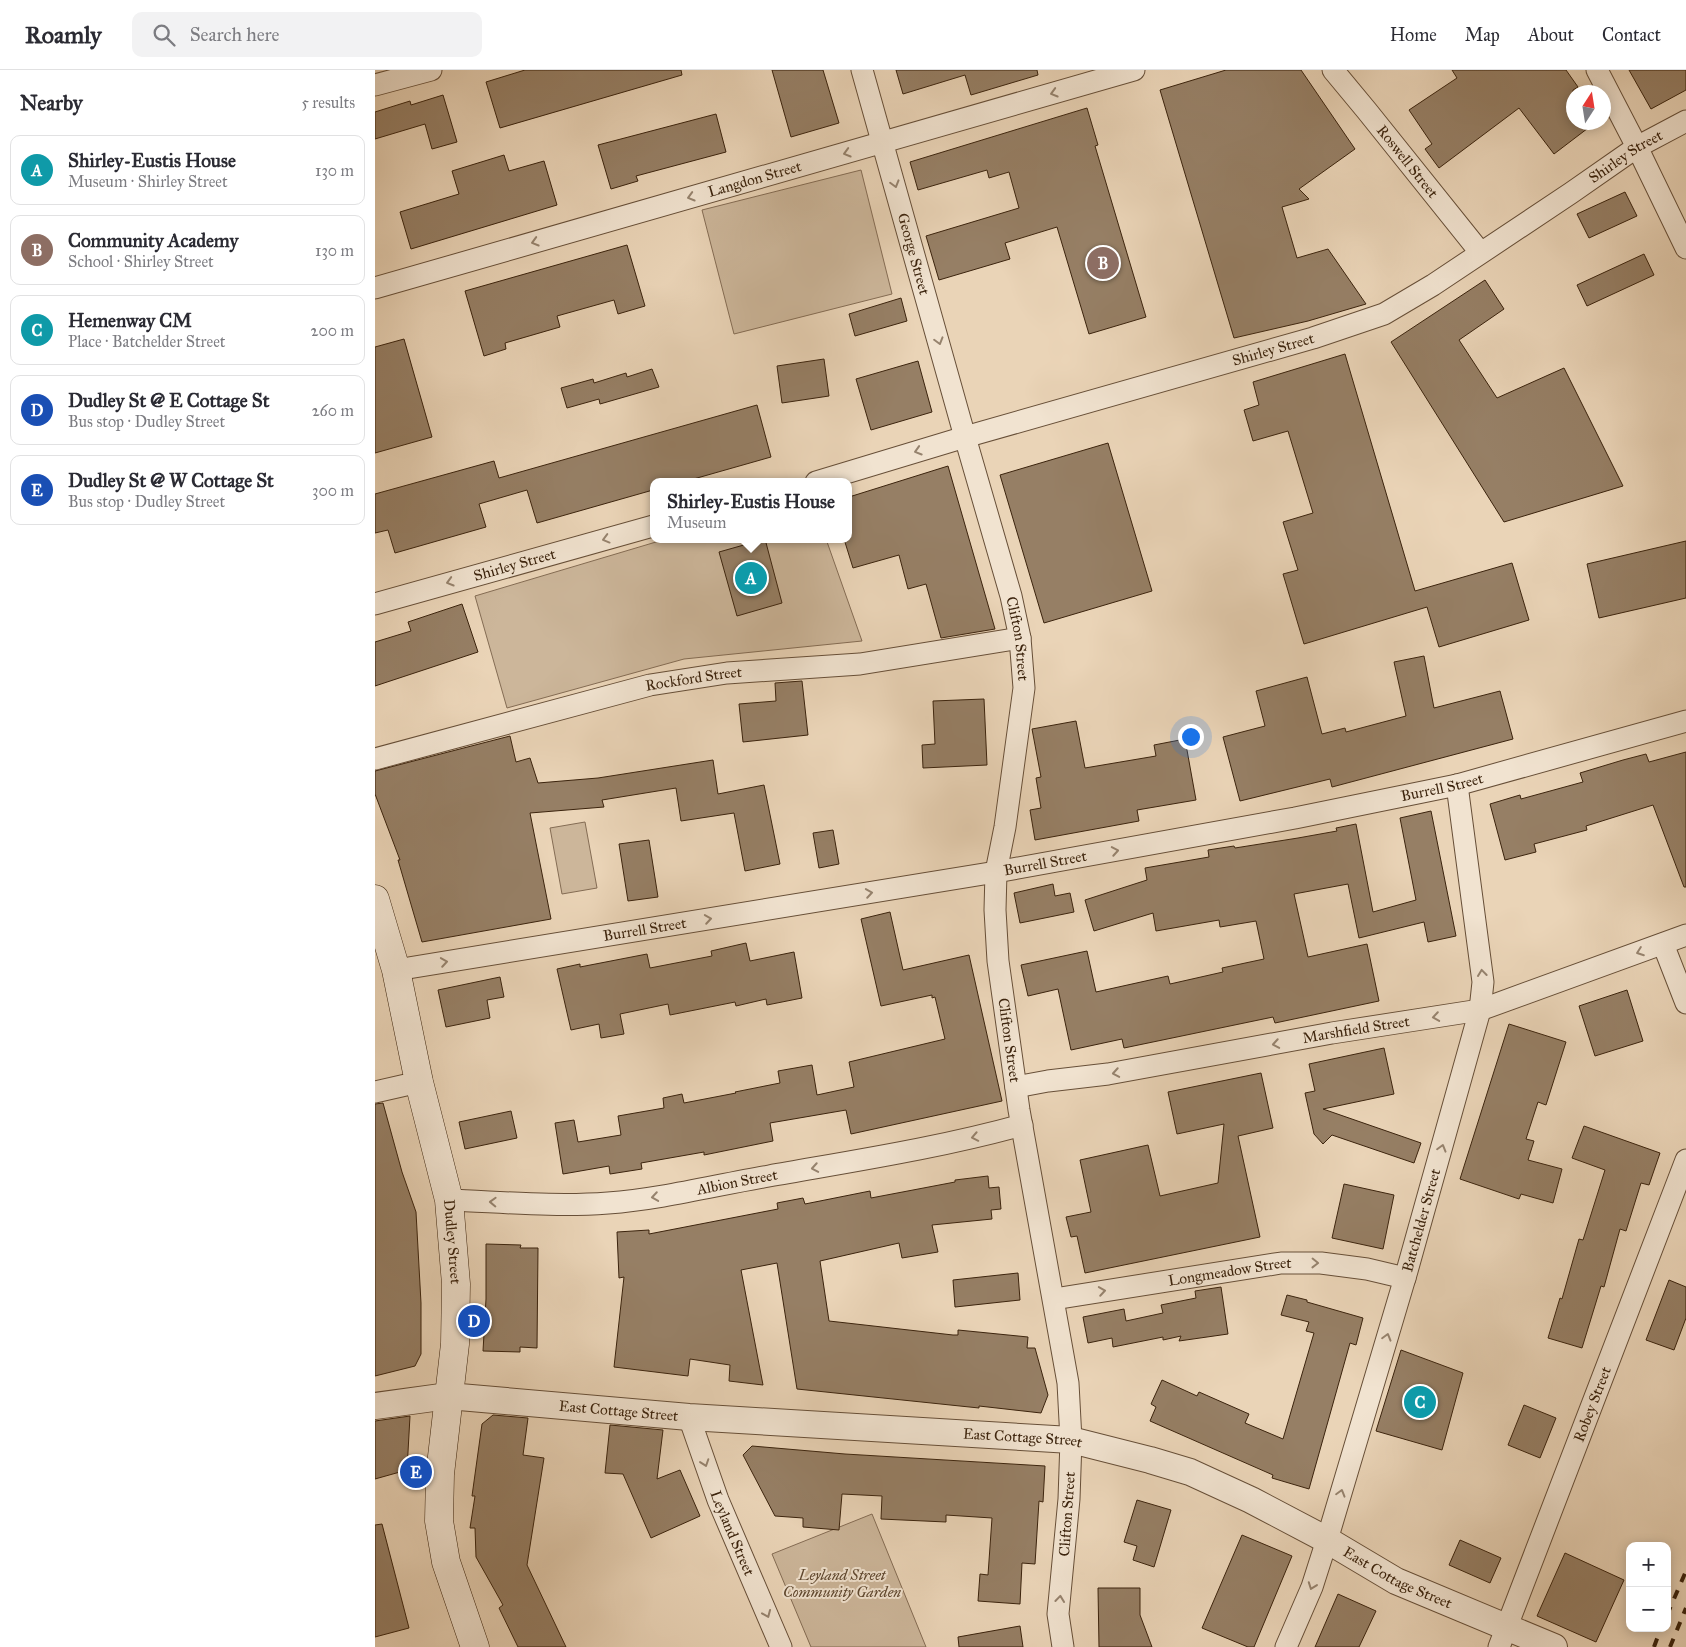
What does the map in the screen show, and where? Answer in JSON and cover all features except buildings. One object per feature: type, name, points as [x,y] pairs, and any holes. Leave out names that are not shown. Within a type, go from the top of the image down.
[{"type":"main road","name":"Dudley Street","points":[[375,899],[396,970],[419,1082],[449,1200],[456,1284],[455,1344],[440,1474],[439,1521],[446,1562],[475,1647]]},
{"type":"street","points":[[375,85],[431,70]]},
{"type":"street","name":"George Street","points":[[863,70],[965,437]]},
{"type":"street","name":"Langdon Street","points":[[375,288],[883,142],[1077,78],[1134,70]]},
{"type":"street","name":"Roswell Street","points":[[1333,70],[1480,252]]},
{"type":"street","points":[[1597,70],[1686,248]]},
{"type":"street","name":"Shirley Street","points":[[829,478],[965,437],[1313,338],[1384,314],[1433,285],[1637,147],[1686,121]]},
{"type":"street","name":"Clifton Street","points":[[965,437],[1011,596],[1020,638],[1024,688],[1005,827],[996,872],[995,910],[998,962],[1016,1087],[1067,1383],[1071,1440],[1069,1499],[1058,1614],[1063,1647]]},
{"type":"street","name":"Shirley Street","points":[[375,604],[650,527]]},
{"type":"street","name":"Rockford Street","points":[[375,759],[650,685],[727,673],[860,664],[1020,638]]},
{"type":"street","name":"Burrell Street","points":[[396,970],[996,872],[1295,818],[1457,784],[1686,721]]},
{"type":"street","name":"Batchelder Street","points":[[1286,1647],[1311,1587],[1327,1540],[1405,1278],[1480,1010],[1483,982],[1457,784]]},
{"type":"street","name":"Marshfield Street","points":[[1016,1087],[1108,1074],[1332,1033],[1480,1010],[1686,935]]},
{"type":"street","points":[[1663,944],[1686,1003]]},
{"type":"street","points":[[375,1092],[419,1082]]},
{"type":"street","name":"Albion Street","points":[[449,1200],[607,1203],[654,1198],[983,1136],[1022,1124]]},
{"type":"street","name":"Robey Street","points":[[1503,1638],[1686,1160]]},
{"type":"street","name":"Longmeadow Street","points":[[1054,1299],[1281,1263],[1321,1263],[1367,1269],[1405,1278]]},
{"type":"street","name":"East Cottage Street","points":[[375,1406],[448,1396],[689,1417],[1071,1440],[1190,1472],[1251,1500],[1327,1540],[1396,1581],[1503,1638],[1554,1647]]},
{"type":"street","name":"Leyland Street","points":[[689,1417],[718,1500],[781,1647]]},
{"type":"green space","points":[[861,170],[892,294],[734,334],[702,210]]},
{"type":"green space","points":[[653,543],[827,543],[862,641],[684,659],[507,708],[475,596]]},
{"type":"green space","points":[[585,822],[597,888],[562,894],[550,828]]},
{"type":"green space","name":"Leyland Street Community Garden","points":[[872,1514],[926,1647],[811,1647],[772,1554]]},
{"type":"railway","points":[[1671,1606],[1686,1571]]},
{"type":"railway","points":[[1670,1647],[1686,1608]]},
{"type":"railway","points":[[1654,1647],[1660,1632]]},
{"type":"place","name":"Community Academy","points":[[1103,263]]},
{"type":"place","name":"Shirley-Eustis House","points":[[751,578]]},
{"type":"place","name":"Dudley St @ E Cottage St","points":[[474,1321]]},
{"type":"place","name":"Hemenway CM","points":[[1420,1402]]},
{"type":"place","name":"Dudley St @ W Cottage St","points":[[416,1472]]}]
